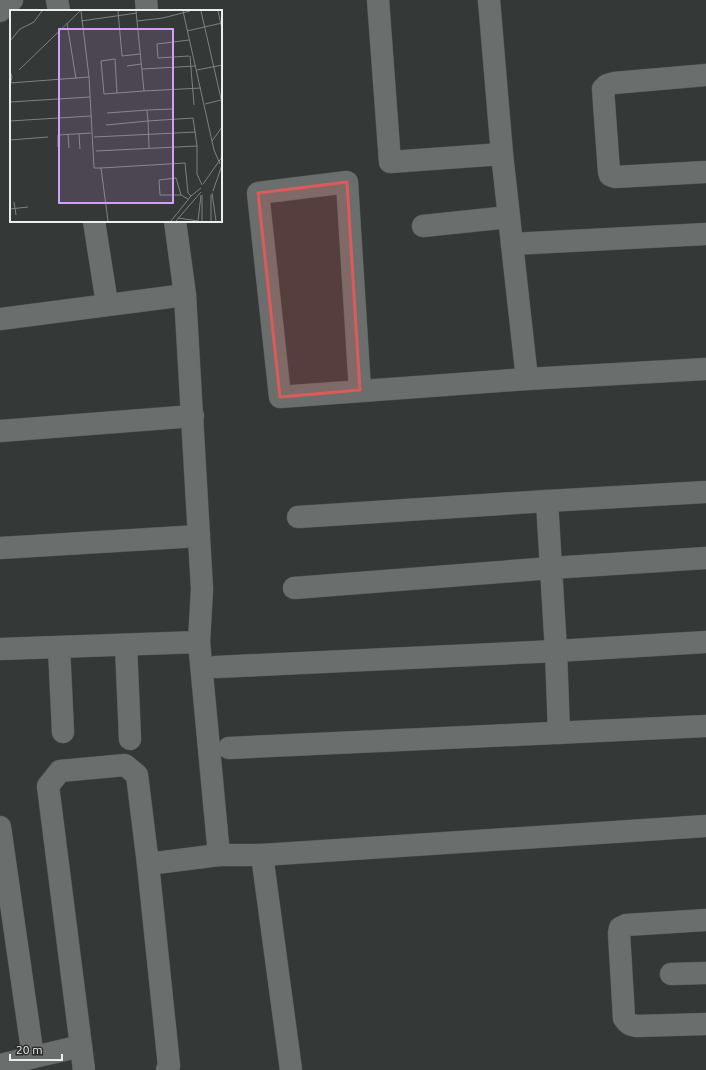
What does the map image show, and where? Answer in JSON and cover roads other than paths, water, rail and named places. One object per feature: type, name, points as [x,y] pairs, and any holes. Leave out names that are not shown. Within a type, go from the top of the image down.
[{"type":"street","points":[[0,11],[12,0]]},
{"type":"street","points":[[57,0],[59,10]]},
{"type":"street","points":[[146,0],[147,10]]},
{"type":"street","points":[[378,0],[390,162],[502,154]]},
{"type":"street","points":[[489,0],[502,154],[527,379]]},
{"type":"street","points":[[706,75],[614,83],[607,84],[603,89],[610,175],[615,177],[706,172]]},
{"type":"street","points":[[360,390],[347,182],[258,193],[280,397],[527,379],[706,369]]},
{"type":"street","points":[[423,226],[509,217]]},
{"type":"street","points":[[94,222],[107,304]]},
{"type":"street","points":[[175,222],[185,295],[193,416],[202,589],[199,642],[220,855]]},
{"type":"street","points":[[512,244],[706,234]]},
{"type":"street","points":[[0,319],[185,295]]},
{"type":"street","points":[[0,431],[193,416]]},
{"type":"street","points":[[298,517],[706,492]]},
{"type":"street","points":[[546,501],[556,651],[559,733]]},
{"type":"street","points":[[0,548],[199,536]]},
{"type":"street","points":[[294,588],[551,568],[706,558]]},
{"type":"street","points":[[0,649],[199,642]]},
{"type":"street","points":[[216,667],[556,651],[706,642]]},
{"type":"street","points":[[126,645],[130,739]]},
{"type":"street","points":[[59,648],[63,732]]},
{"type":"street","points":[[229,748],[706,726]]},
{"type":"street","points":[[84,1070],[48,786],[60,771],[125,765],[137,775],[148,864],[168,1066],[167,1070]]},
{"type":"street","points":[[148,864],[220,855],[262,855],[706,826]]},
{"type":"street","points":[[0,827],[33,1057]]},
{"type":"street","points":[[262,855],[291,1070]]},
{"type":"street","points":[[706,920],[626,925],[620,928],[619,933],[624,1018],[627,1023],[637,1026],[706,1024]]},
{"type":"street","points":[[671,974],[706,973]]},
{"type":"street","points":[[0,1065],[81,1046]]}]
